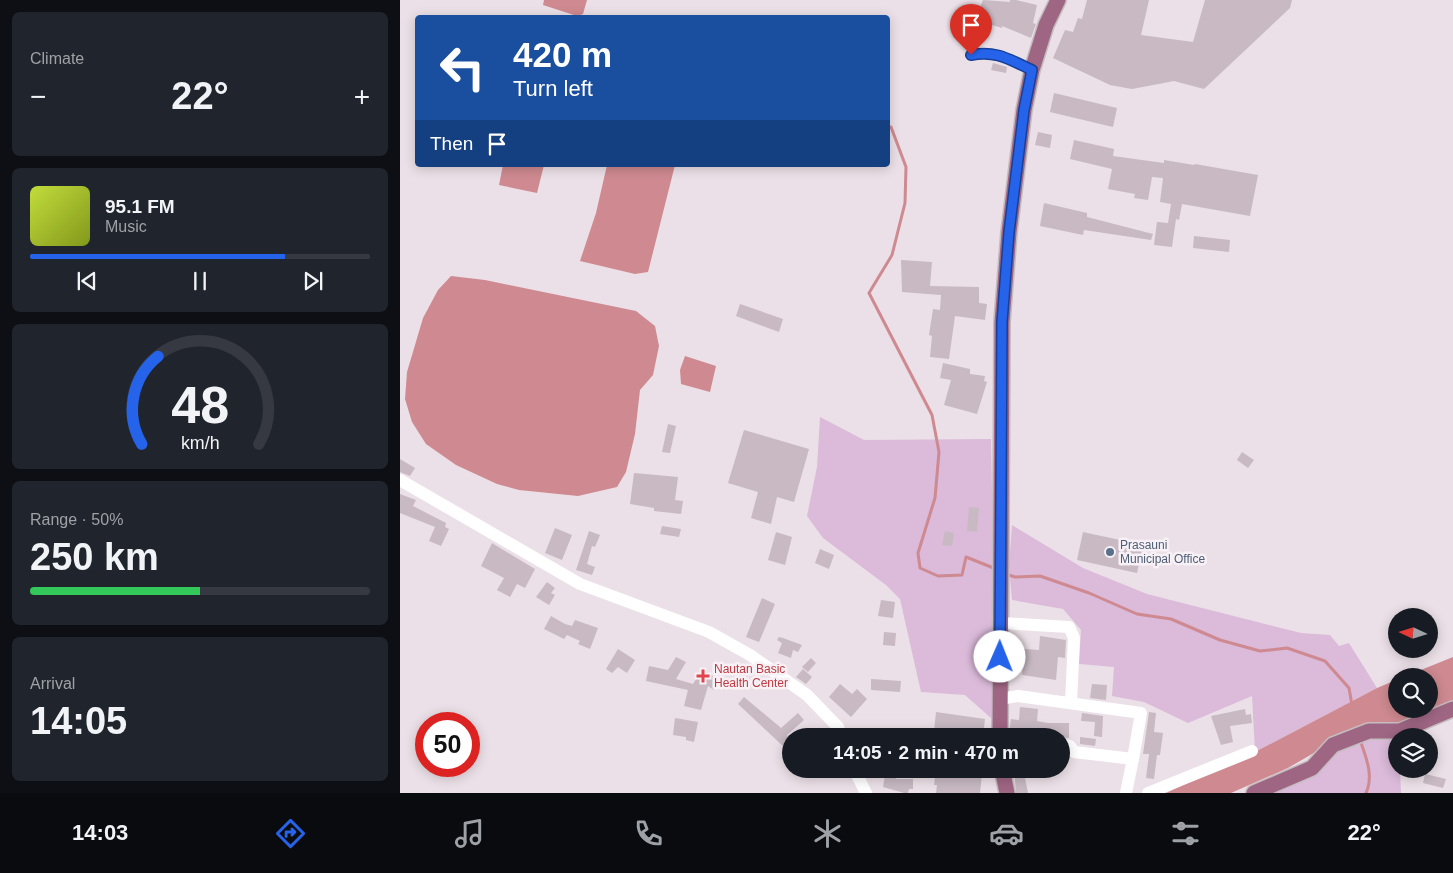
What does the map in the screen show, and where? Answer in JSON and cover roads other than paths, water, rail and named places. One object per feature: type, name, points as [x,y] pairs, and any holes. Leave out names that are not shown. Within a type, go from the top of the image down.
[{"type":"main road","points":[[1000,728],[1002,322],[1009,232],[1024,110],[1032,70],[1046,25],[1058,0]]},
{"type":"main road","points":[[1254,793],[1312,768],[1333,745],[1369,731],[1400,731],[1453,709]]},
{"type":"main road","points":[[1004,778],[1007,793]]},
{"type":"street","points":[[971,55],[980,53],[1006,56],[1032,70]]},
{"type":"street","points":[[400,480],[580,584],[709,632],[750,655],[807,695],[838,728]]},
{"type":"street","points":[[1001,623],[1069,627],[1074,638],[1071,703]]},
{"type":"street","points":[[1000,699],[1018,696],[1141,713],[1126,793]]},
{"type":"street","points":[[1070,746],[1074,752],[1132,759]]},
{"type":"street","points":[[1148,793],[1252,750]]},
{"type":"street","points":[[858,778],[866,793]]},
{"type":"waterway","points":[[891,127],[906,167],[905,203],[892,255],[869,293],[932,415],[939,452],[935,498],[918,553],[920,568],[938,576],[962,575],[966,557],[996,569]]},
{"type":"waterway","points":[[1006,574],[1015,577],[1040,576],[1089,593],[1137,614],[1171,619],[1220,640],[1260,651],[1287,648],[1325,661],[1349,688],[1352,705]]},
{"type":"waterway","points":[[1360,740],[1369,773],[1366,793]]},
{"type":"place","name":"Prasauni Municipal Office","points":[[1110,552]]},
{"type":"place","name":"Nautan Basic Health Center","points":[[703,676]]}]
